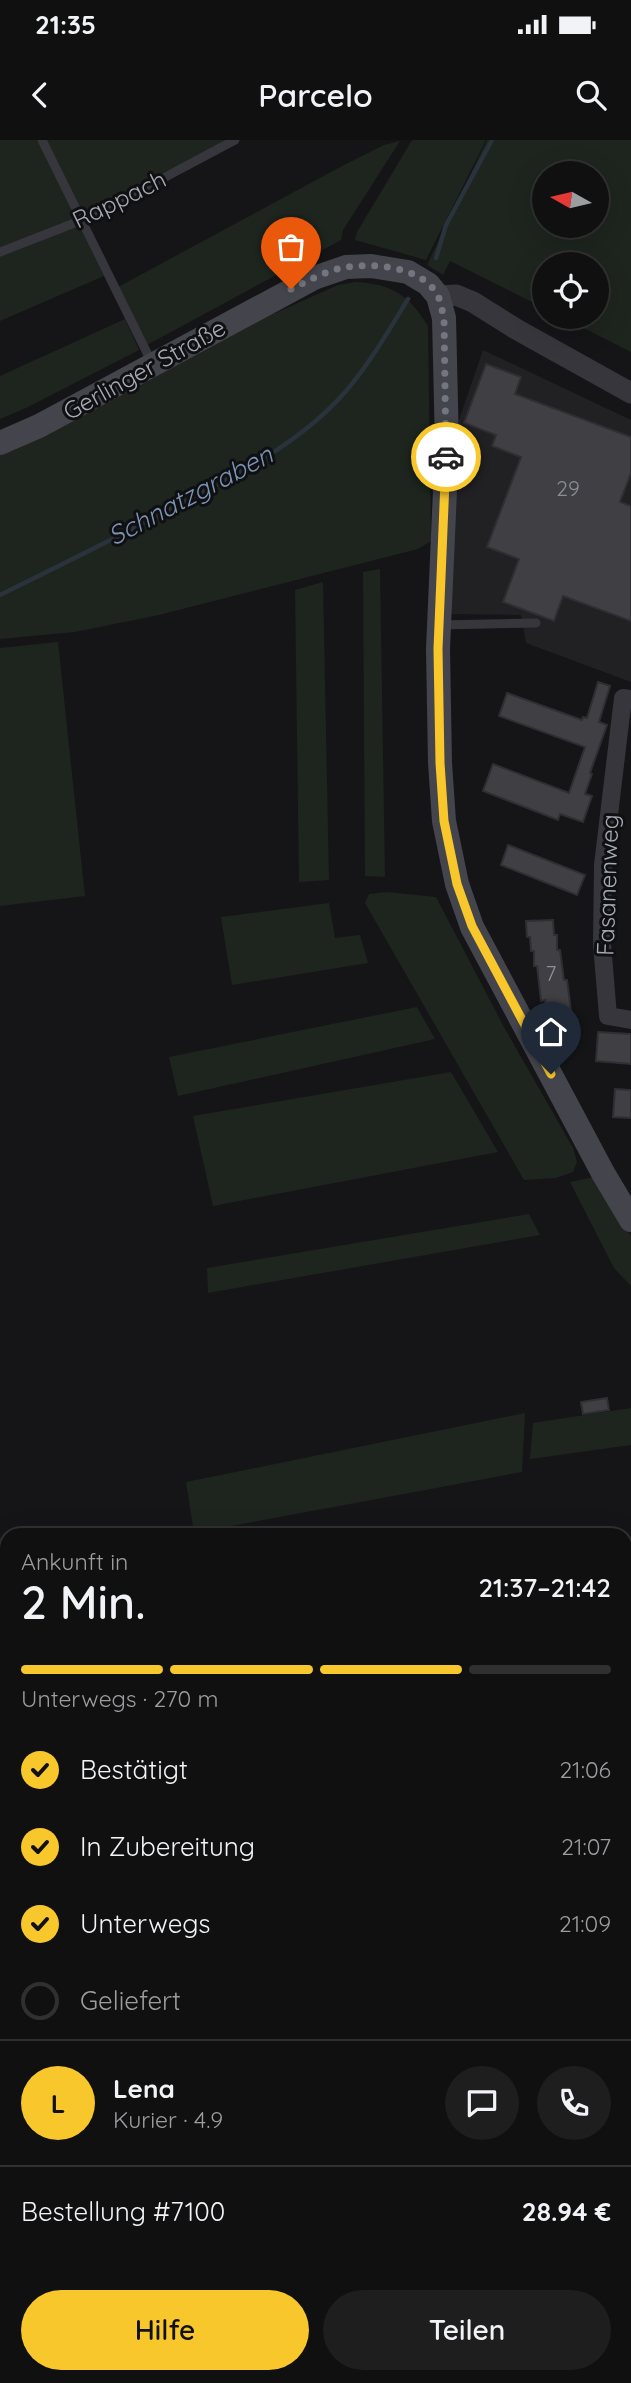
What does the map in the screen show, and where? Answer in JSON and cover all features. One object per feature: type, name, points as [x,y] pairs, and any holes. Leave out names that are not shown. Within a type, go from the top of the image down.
[{"type":"main road","name":"Gerlinger Straße","points":[[0,443],[39,426],[291,289],[346,267],[371,266],[408,272],[428,284],[438,296]]},
{"type":"main road","points":[[438,296],[444,318],[447,445],[439,625],[442,798],[457,884],[472,926],[630,1217]]},
{"type":"street","points":[[438,296],[456,295],[473,302],[631,393]]},
{"type":"street","name":"Fasanenweg","points":[[631,699],[623,698],[605,851],[602,944],[608,1016],[631,1020]]},
{"type":"lane","points":[[42,140],[152,365]]},
{"type":"lane","name":"Rappach","points":[[0,252],[80,220],[235,140]]},
{"type":"lane","points":[[439,625],[536,623]]},
{"type":"shaded area","points":[[0,140],[229,140],[75,217],[104,276],[0,321]]},
{"type":"shaded area","points":[[412,140],[486,140],[426,260],[355,240],[357,232]]},
{"type":"shaded area","points":[[487,140],[631,140],[631,352],[586,329],[609,329],[609,252],[532,252],[532,302],[450,261],[443,275],[427,265]]},
{"type":"shaded area","points":[[400,141],[343,230],[341,240],[147,345],[118,287],[344,165],[384,145]]},
{"type":"shaded area","points":[[356,282],[380,285],[398,293],[414,306],[428,326],[431,541],[418,549],[159,615],[75,632],[0,639],[0,455],[15,450],[260,320],[338,285]]},
{"type":"shaded area","points":[[125,319],[139,350],[0,419],[0,376]]},
{"type":"shaded area","points":[[483,350],[631,420],[631,682],[526,643],[521,615],[449,614],[459,420]]},
{"type":"shaded area","points":[[380,569],[385,877],[365,876],[363,572]]},
{"type":"shaded area","points":[[323,582],[329,880],[299,882],[295,590]]},
{"type":"shaded area","points":[[58,642],[85,896],[0,906],[0,648]]},
{"type":"shaded area","points":[[387,892],[436,897],[505,1029],[573,1148],[577,1162],[573,1172],[556,1178],[524,1180],[365,903],[369,894]]},
{"type":"shaded area","points":[[329,903],[335,938],[360,935],[368,963],[232,985],[221,917]]},
{"type":"shaded area","points":[[417,1007],[435,1039],[178,1096],[169,1057]]},
{"type":"shaded area","points":[[451,1072],[498,1152],[213,1206],[193,1116]]},
{"type":"shaded area","points":[[594,1177],[631,1236],[631,1286],[614,1268],[570,1182]]},
{"type":"shaded area","points":[[529,1214],[540,1235],[208,1293],[207,1268]]},
{"type":"shaded area","points":[[631,1408],[631,1445],[530,1459],[533,1423]]},
{"type":"shaded area","points":[[525,1413],[522,1472],[221,1528],[193,1528],[186,1482]]},
{"type":"building","points":[[486,364],[521,377],[515,394],[631,437],[631,473],[620,502],[631,506],[631,621],[563,596],[554,621],[503,602],[519,559],[487,547],[521,457],[492,446],[496,435],[464,423]]},
{"type":"building","points":[[598,682],[610,686],[599,722],[607,725],[590,773],[592,774],[585,794],[592,796],[583,822],[560,814],[558,820],[483,791],[493,764],[569,793],[585,747],[499,716],[507,693],[582,720],[583,717],[587,718]]},
{"type":"building","points":[[508,845],[585,875],[577,895],[501,865]]},
{"type":"building","points":[[553,920],[564,980],[567,980],[572,1018],[546,1020],[545,1000],[541,1001],[537,966],[534,966],[534,951],[531,951],[530,937],[527,937],[526,921]]},
{"type":"building","points":[[598,1032],[631,1034],[631,1064],[596,1061]]},
{"type":"building","points":[[615,1089],[631,1090],[631,1118],[613,1117]]},
{"type":"building","points":[[607,1398],[609,1410],[583,1414],[581,1402]]},
{"type":"waterway","name":"Schnatzgraben","points":[[436,258],[446,225],[492,140]]},
{"type":"waterway","name":"Schnatzgraben","points":[[0,595],[221,483],[288,443],[328,410],[346,391],[371,358],[408,299]]},
{"type":"way so far","points":[[291,289],[346,267],[371,266],[408,272],[428,284],[438,296],[444,318],[446,457]]},
{"type":"route","points":[[446,457],[438,649],[444,821],[457,884],[472,926],[551,1074]]}]
